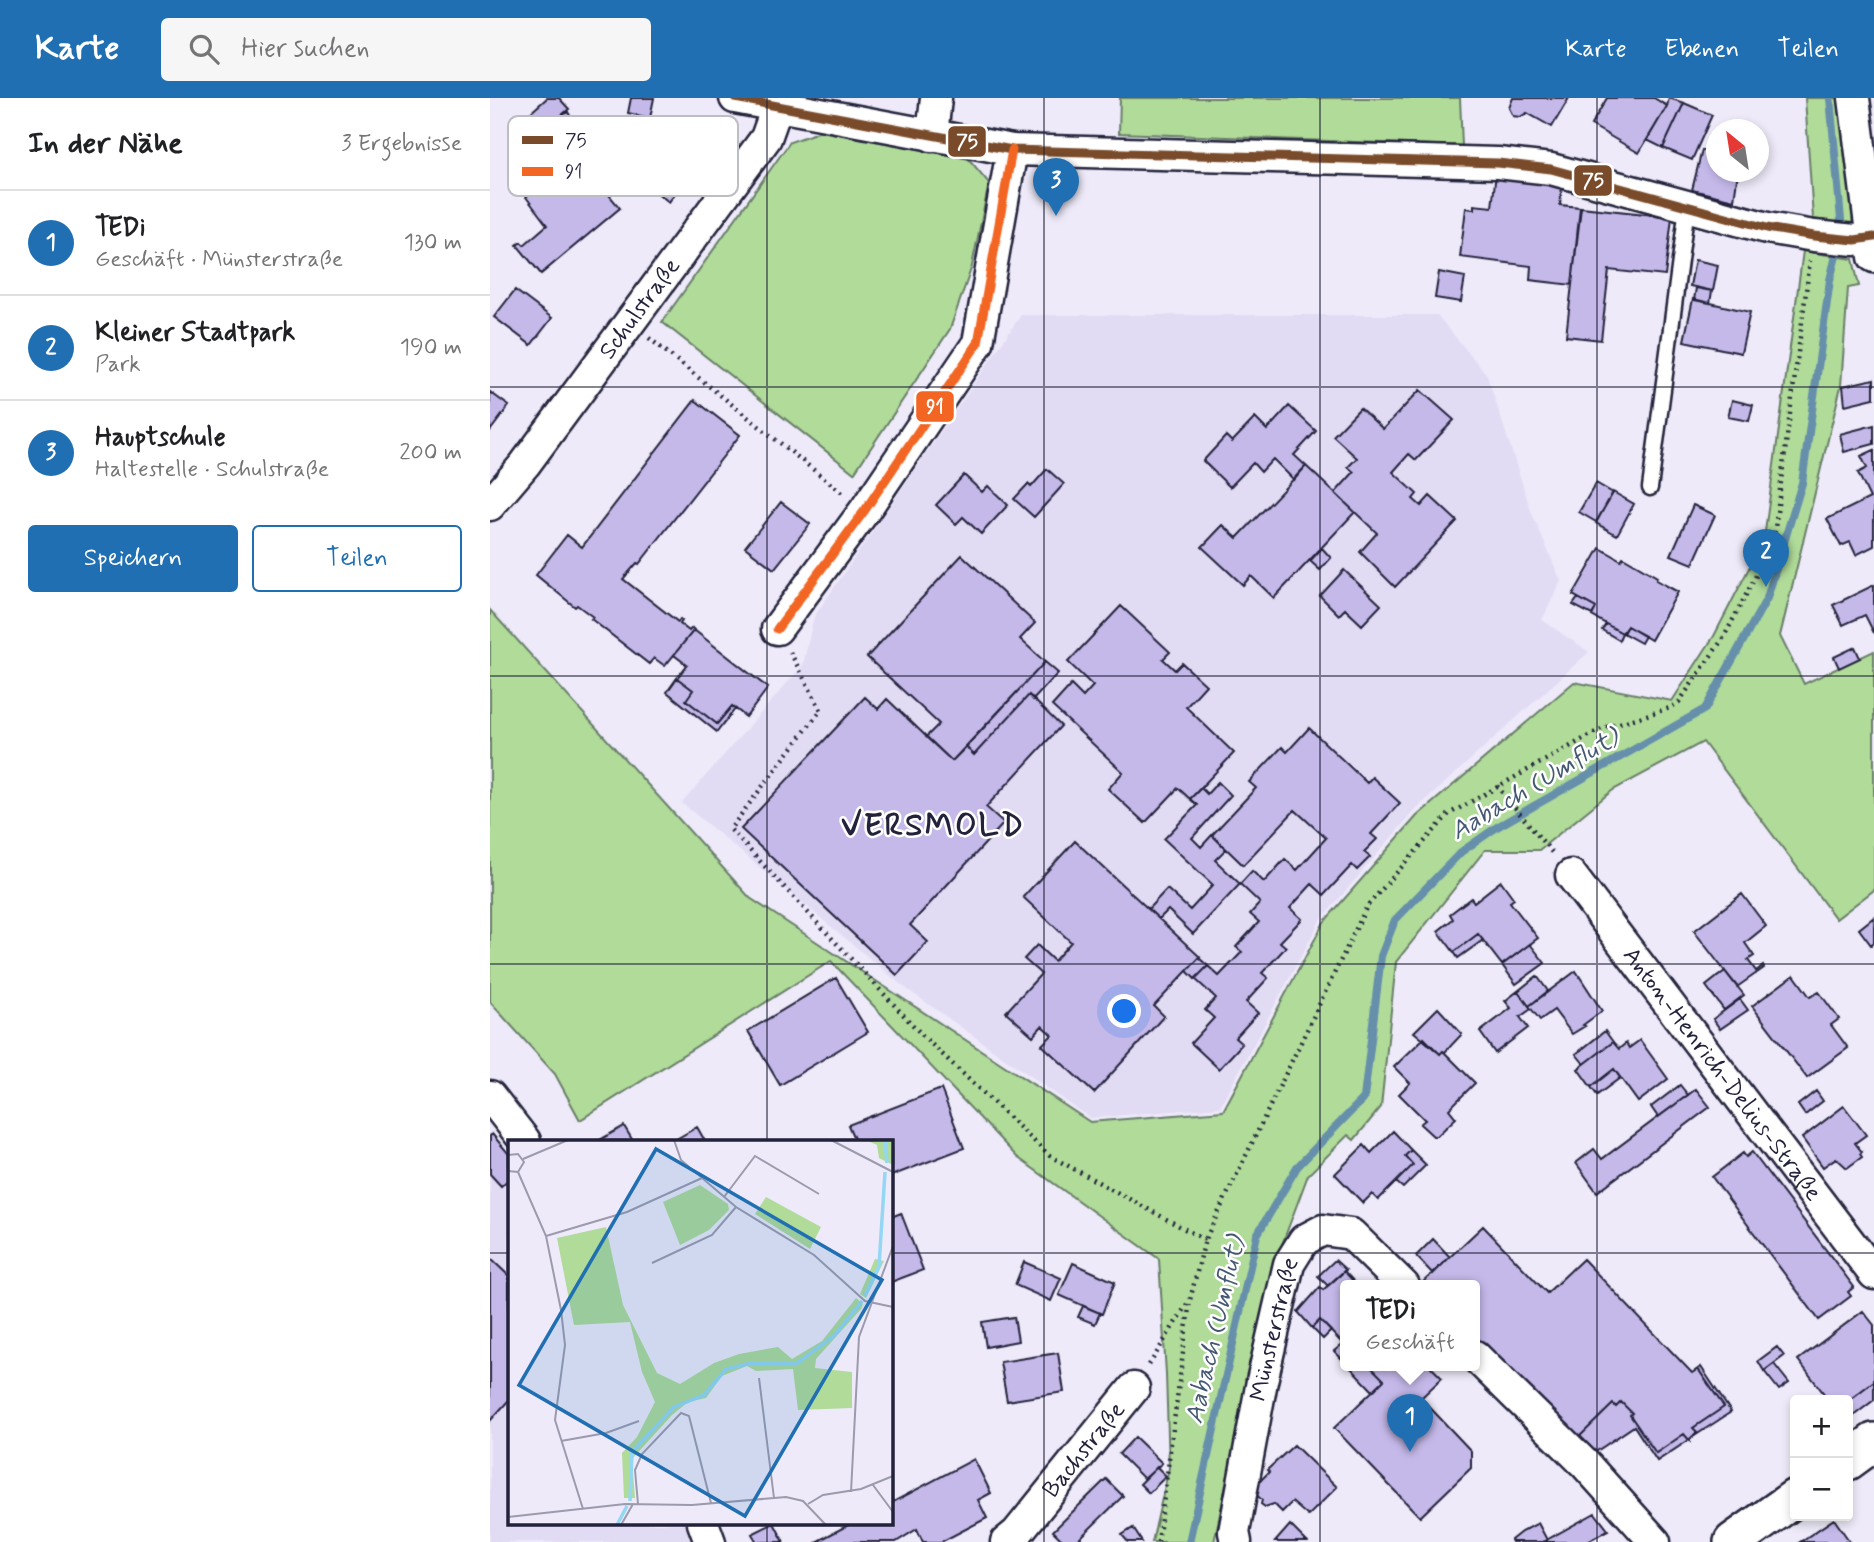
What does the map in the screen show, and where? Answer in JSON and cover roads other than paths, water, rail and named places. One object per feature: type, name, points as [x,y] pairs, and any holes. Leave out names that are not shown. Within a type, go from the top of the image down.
[{"type":"street","points":[[735,98],[1012,150],[1498,163],[1551,169],[1767,228],[1868,243],[1854,98]]},
{"type":"street","points":[[932,136],[936,98]]},
{"type":"street","name":"Schulstraße","points":[[738,176],[766,138],[778,107]]},
{"type":"street","points":[[777,629],[864,510],[978,342],[1012,150]]},
{"type":"street","name":"Schulstraße","points":[[490,505],[525,464],[723,196]]},
{"type":"street","name":"Anton-Henrich-Delius-Straße","points":[[1571,875],[1874,1274]]},
{"type":"street","points":[[490,1096],[524,1140]]},
{"type":"street","name":"Münsterstraße","points":[[1236,1542],[1234,1532],[1262,1381],[1289,1264],[1304,1240],[1323,1230],[1351,1234],[1398,1280]]},
{"type":"street","points":[[1480,1361],[1585,1464],[1655,1542]]},
{"type":"street","name":"Bachstraße","points":[[1006,1542],[1017,1533],[1134,1388]]},
{"type":"street","points":[[1852,1458],[1874,1442]]},
{"type":"street","points":[[1733,1542],[1790,1502]]},
{"type":"street","points":[[703,1524],[710,1542]]},
{"type":"lane","points":[[1650,488],[1687,207]]},
{"type":"waterway","name":"Aabach (Umflut)","points":[[1189,1542],[1257,1235],[1297,1167],[1364,1098],[1381,956],[1395,920],[1461,852],[1497,827],[1705,709],[1767,598],[1802,483],[1830,280],[1842,231],[1830,98]]},
{"type":"place","name":"Hauptschule","points":[[1056,216]]},
{"type":"place","name":"Kleiner Stadtpark","points":[[1766,587]]},
{"type":"place","name":"TEDi","points":[[1410,1452]]},
{"type":"district","name":"VERSMOLD","points":[[933,826]]}]
